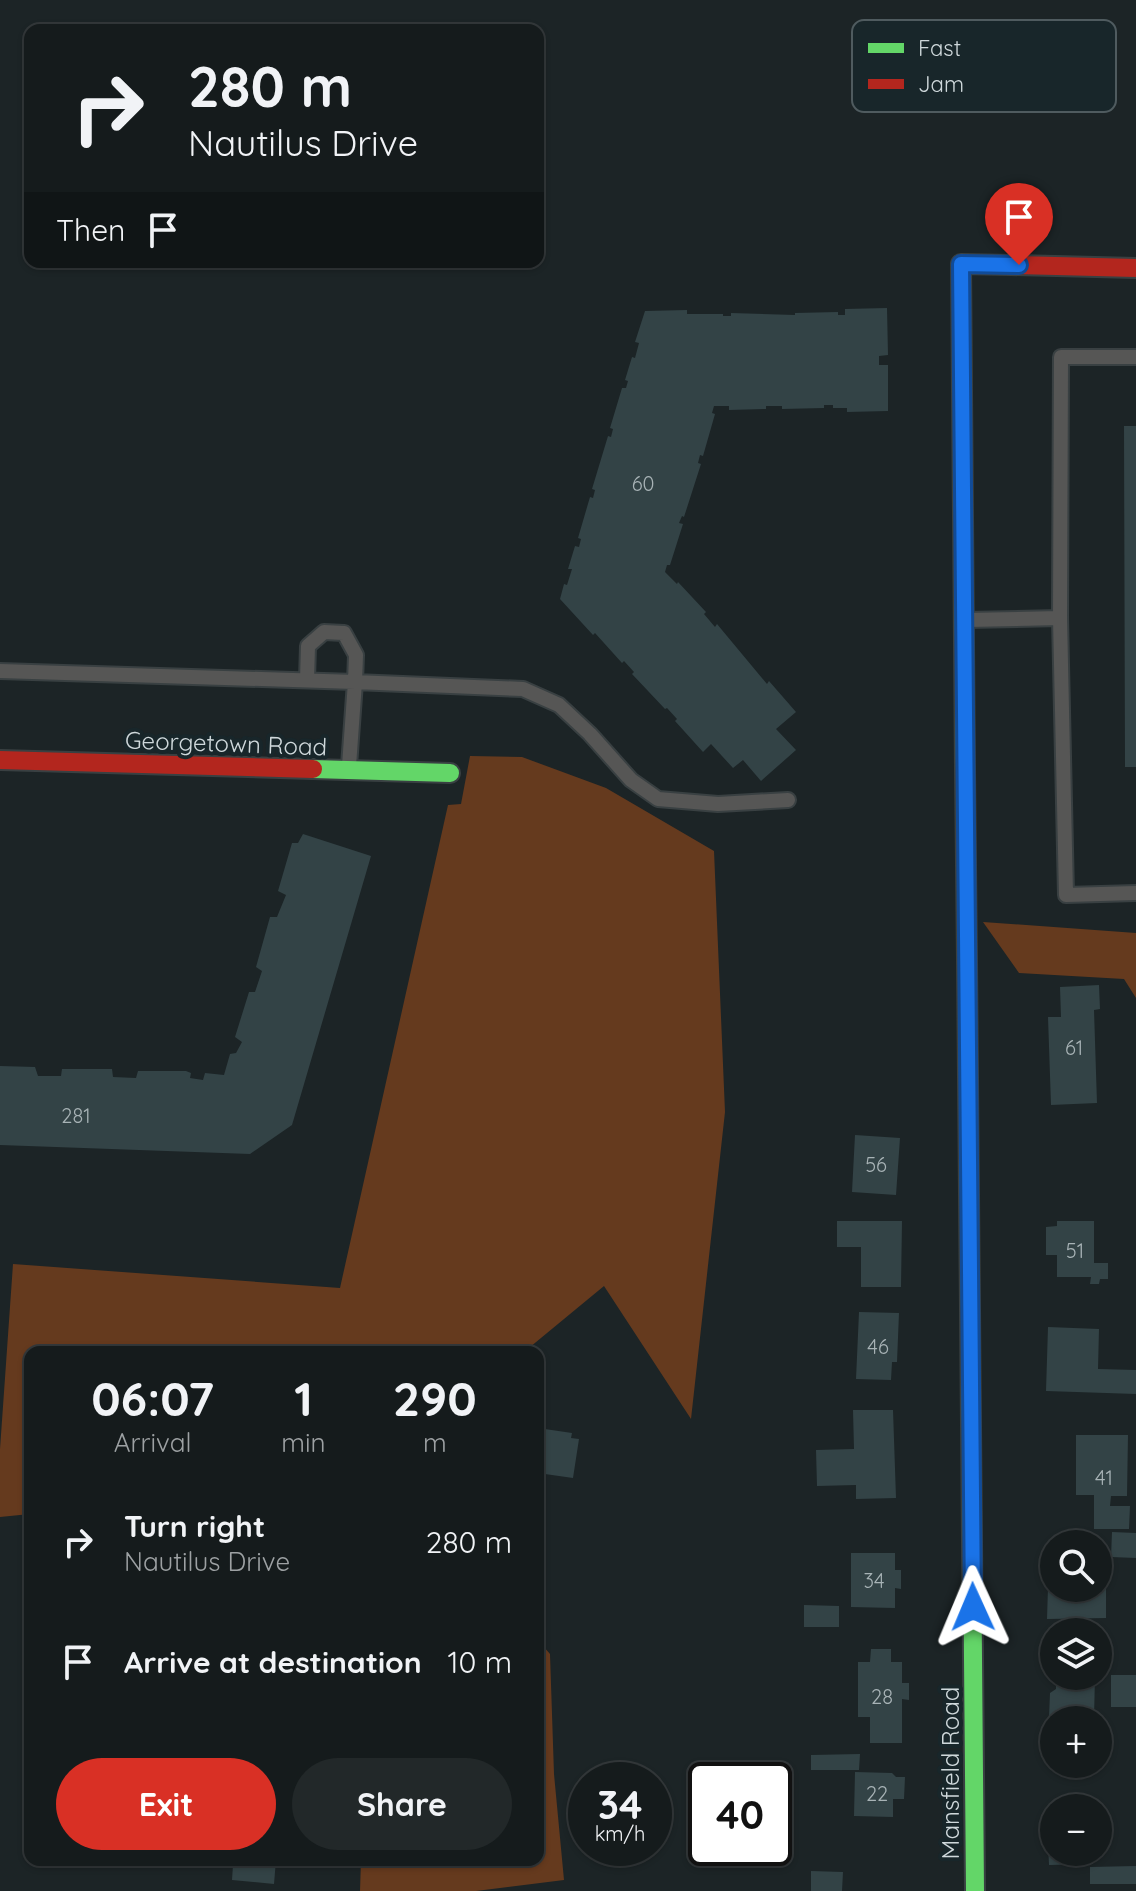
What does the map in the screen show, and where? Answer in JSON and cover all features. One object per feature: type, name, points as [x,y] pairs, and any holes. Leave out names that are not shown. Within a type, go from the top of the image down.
[{"type":"street","name":"Mansfield Road","points":[[975,1891],[961,264],[1136,268]]},
{"type":"street","name":"Georgetown Road","points":[[0,760],[450,773]]},
{"type":"lane","points":[[1136,357],[1061,357],[1060,618],[1066,895],[1136,893]]},
{"type":"lane","points":[[966,620],[1060,618]]},
{"type":"lane","points":[[307,680],[308,646],[324,632],[344,633],[356,655],[349,770]]},
{"type":"lane","points":[[0,671],[523,689],[559,705],[631,780],[658,799],[718,804],[788,800]]},
{"type":"shaded area","points":[[470,756],[522,757],[606,788],[714,851],[725,1112],[691,1419],[604,1286],[531,1346],[24,1346],[24,1515],[0,1517],[0,1449],[13,1264],[340,1288],[448,805],[461,804]]},
{"type":"shaded area","points":[[983,922],[1136,933],[1136,998],[1124,979],[1019,973]]},
{"type":"shaded area","points":[[544,1647],[550,1654],[554,1774],[564,1880],[476,1891],[360,1891],[361,1866],[544,1866]]},
{"type":"building","points":[[887,308],[888,355],[879,356],[879,365],[888,365],[888,411],[847,412],[847,408],[833,408],[833,405],[824,405],[824,408],[782,409],[782,406],[766,406],[766,409],[729,410],[729,406],[714,406],[712,413],[715,414],[703,456],[700,455],[698,463],[701,464],[684,517],[679,523],[683,524],[670,565],[667,565],[665,572],[678,582],[706,612],[704,614],[715,627],[717,624],[767,684],[769,681],[796,712],[776,729],[796,750],[761,781],[743,760],[733,768],[711,744],[703,752],[667,708],[632,674],[634,672],[624,661],[622,663],[595,633],[593,635],[560,599],[572,569],[568,569],[575,546],[579,547],[581,539],[578,538],[590,497],[593,498],[595,490],[592,489],[608,436],[611,437],[613,429],[610,428],[622,388],[626,388],[628,381],[625,380],[632,357],[635,358],[639,343],[635,342],[645,311],[687,310],[687,314],[723,316],[731,316],[731,313],[795,315],[838,312],[838,315],[845,315],[845,309]]},
{"type":"building","points":[[1124,426],[1136,426],[1136,767],[1125,767]]},
{"type":"building","points":[[303,834],[371,856],[292,1125],[250,1154],[0,1145],[0,1066],[35,1067],[38,1076],[61,1076],[62,1069],[112,1069],[113,1077],[136,1078],[138,1071],[186,1071],[191,1073],[190,1078],[203,1080],[205,1073],[224,1075],[230,1054],[236,1053],[242,1042],[235,1037],[249,992],[255,992],[262,971],[256,967],[270,917],[277,917],[286,895],[278,891],[292,843],[298,843]]},
{"type":"building","points":[[1099,985],[1100,1009],[1094,1010],[1097,1103],[1051,1105],[1048,1017],[1061,1017],[1060,987]]},
{"type":"building","points":[[855,1135],[900,1138],[896,1195],[852,1192]]},
{"type":"building","points":[[837,1221],[902,1221],[901,1287],[861,1287],[861,1247],[837,1247]]},
{"type":"building","points":[[1057,1221],[1094,1221],[1094,1263],[1108,1263],[1108,1279],[1100,1279],[1099,1284],[1090,1284],[1091,1277],[1057,1277],[1057,1255],[1046,1255],[1046,1227],[1057,1226]]},
{"type":"building","points":[[859,1312],[899,1313],[897,1362],[892,1362],[891,1380],[856,1379]]},
{"type":"building","points":[[1048,1327],[1099,1329],[1098,1369],[1136,1370],[1136,1394],[1046,1391]]},
{"type":"building","points":[[853,1410],[893,1410],[896,1498],[856,1499],[856,1485],[817,1486],[816,1450],[854,1449]]},
{"type":"building","points":[[544,1429],[572,1433],[571,1438],[579,1439],[573,1478],[544,1474]]},
{"type":"building","points":[[1076,1435],[1128,1435],[1127,1496],[1111,1496],[1110,1506],[1130,1506],[1129,1529],[1094,1529],[1094,1495],[1076,1495]]},
{"type":"building","points":[[1112,1532],[1136,1533],[1136,1558],[1112,1557]]},
{"type":"building","points":[[851,1553],[895,1553],[895,1570],[901,1570],[901,1589],[895,1588],[895,1608],[851,1607]]},
{"type":"building","points":[[1048,1602],[1106,1602],[1106,1618],[1047,1618]]},
{"type":"building","points":[[804,1605],[839,1606],[839,1627],[804,1627]]},
{"type":"building","points":[[871,1649],[891,1649],[891,1662],[902,1662],[902,1683],[909,1683],[909,1700],[902,1699],[902,1743],[870,1743],[870,1717],[858,1717],[858,1662],[870,1662]]},
{"type":"building","points":[[1112,1675],[1136,1675],[1136,1707],[1111,1706]]},
{"type":"building","points":[[1054,1690],[1095,1690],[1094,1706],[1049,1706],[1050,1693]]},
{"type":"building","points":[[860,1754],[859,1770],[811,1770],[811,1755]]},
{"type":"building","points":[[855,1772],[892,1773],[896,1777],[905,1777],[904,1799],[893,1799],[893,1817],[854,1816]]},
{"type":"building","points":[[233,1866],[276,1866],[274,1884],[232,1880]]},
{"type":"building","points":[[1136,1866],[1136,1884],[1090,1884],[1090,1867]]},
{"type":"building","points":[[811,1871],[843,1872],[842,1891],[811,1891]]},
{"type":"traffic: fast","points":[[965,769],[961,264],[1011,265]]},
{"type":"traffic: fast","points":[[313,769],[450,773]]},
{"type":"traffic: fast","points":[[967,961],[975,1891]]},
{"type":"traffic: jam","points":[[1011,265],[1136,268]]},
{"type":"traffic: jam","points":[[0,760],[313,769]]},
{"type":"traffic: jam","points":[[965,769],[967,961]]},
{"type":"route","points":[[973,1607],[961,264],[1019,265]]}]
